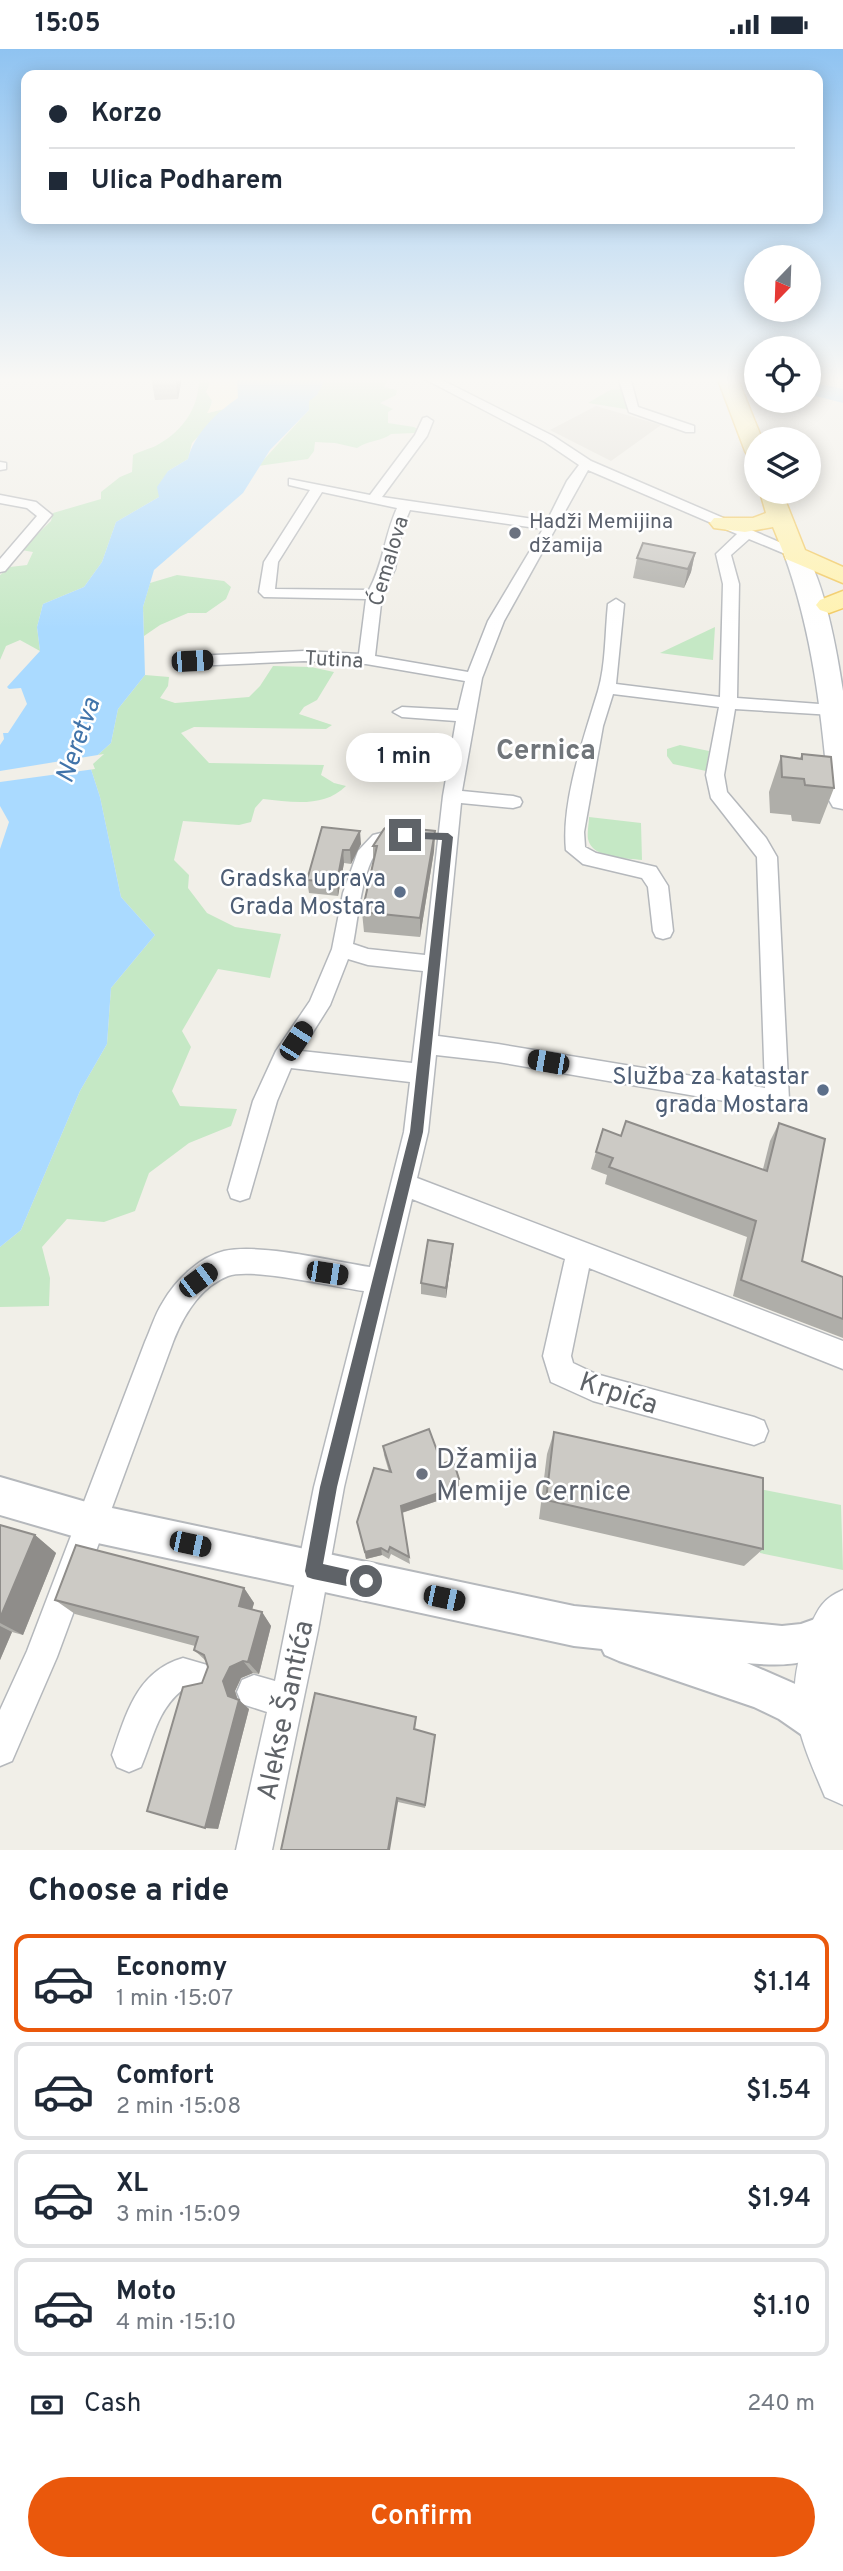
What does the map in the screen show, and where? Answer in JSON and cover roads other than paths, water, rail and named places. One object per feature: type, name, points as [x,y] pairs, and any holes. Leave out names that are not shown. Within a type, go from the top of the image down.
[{"type":"main road","points":[[722,523],[757,525],[772,520],[777,504]]},
{"type":"main road","points":[[781,504],[805,558],[836,602],[843,666]]},
{"type":"main road","points":[[805,558],[843,576]]},
{"type":"main road","points":[[805,558],[832,710],[843,800]]},
{"type":"main road","points":[[838,1623],[822,1651],[818,1669],[843,1779]]},
{"type":"street","points":[[373,500],[402,461]]},
{"type":"street","points":[[582,461],[805,558]]},
{"type":"street","name":"Alekse Šantića","points":[[254,1850],[328,1487],[416,1132],[452,796],[465,716],[474,678],[496,621],[552,526],[582,461]]},
{"type":"street","points":[[294,482],[373,500],[552,526]]},
{"type":"street","points":[[318,488],[271,562],[267,592],[374,595]]},
{"type":"street","points":[[0,499],[31,505],[45,515],[0,568]]},
{"type":"street","name":"Ćemalova","points":[[366,659],[374,595],[388,569],[395,529],[406,504]]},
{"type":"street","points":[[425,1044],[777,1100],[767,857],[759,843],[718,794],[715,775],[729,703],[731,584],[723,554],[746,534]]},
{"type":"street","points":[[616,604],[607,688],[594,726],[574,832],[576,850],[590,859],[649,872],[658,887],[663,931]]},
{"type":"street","name":"Tutina","points":[[192,661],[304,656],[366,659],[430,673],[474,678]]},
{"type":"street","points":[[607,688],[729,703],[832,710]]},
{"type":"street","points":[[402,712],[465,716]]},
{"type":"street","points":[[452,796],[513,802]]},
{"type":"street","points":[[240,1190],[265,1101],[284,1058],[320,1005],[342,949],[362,860],[372,844],[386,837],[448,837]]},
{"type":"street","points":[[342,949],[368,957],[435,964]]},
{"type":"street","points":[[284,1058],[422,1074]]},
{"type":"street","points":[[404,1184],[843,1355]]},
{"type":"street","name":"Krpića","points":[[579,1252],[557,1356],[561,1371],[593,1387],[754,1431]]},
{"type":"street","points":[[0,1749],[41,1657],[171,1313],[198,1280],[224,1264],[249,1261],[380,1281]]},
{"type":"street","points":[[0,1496],[93,1523],[574,1626],[782,1646],[801,1644],[838,1623]]},
{"type":"street","points":[[574,1626],[758,1688],[806,1709],[832,1728]]},
{"type":"street","points":[[129,1755],[139,1724],[166,1683],[183,1674],[202,1679]]},
{"type":"street","points":[[254,1692],[286,1700]]},
{"type":"water","name":"Neretva","points":[[185,461],[263,461],[243,493],[154,570],[143,607],[145,675],[118,709],[111,743],[89,763],[100,797],[121,897],[155,935],[111,988],[107,1044],[80,1091],[21,1230],[0,1247],[0,849],[9,822],[0,806],[0,745],[4,739],[3,733],[8,733],[27,704],[21,688],[7,687],[40,651],[37,627],[43,604],[84,587],[102,562],[116,522],[159,497],[157,487],[168,471]]},
{"type":"place","name":"Hadži Memijina džamija","points":[[515,533]]},
{"type":"place","name":"Gradska uprava Grada Mostara","points":[[400,892]]},
{"type":"place","name":"Služba za katastar grada Mostara","points":[[823,1090]]},
{"type":"place","name":"Džamija Memije Cernice","points":[[422,1474]]},
{"type":"district","name":"Cernica","points":[[546,749]]}]
